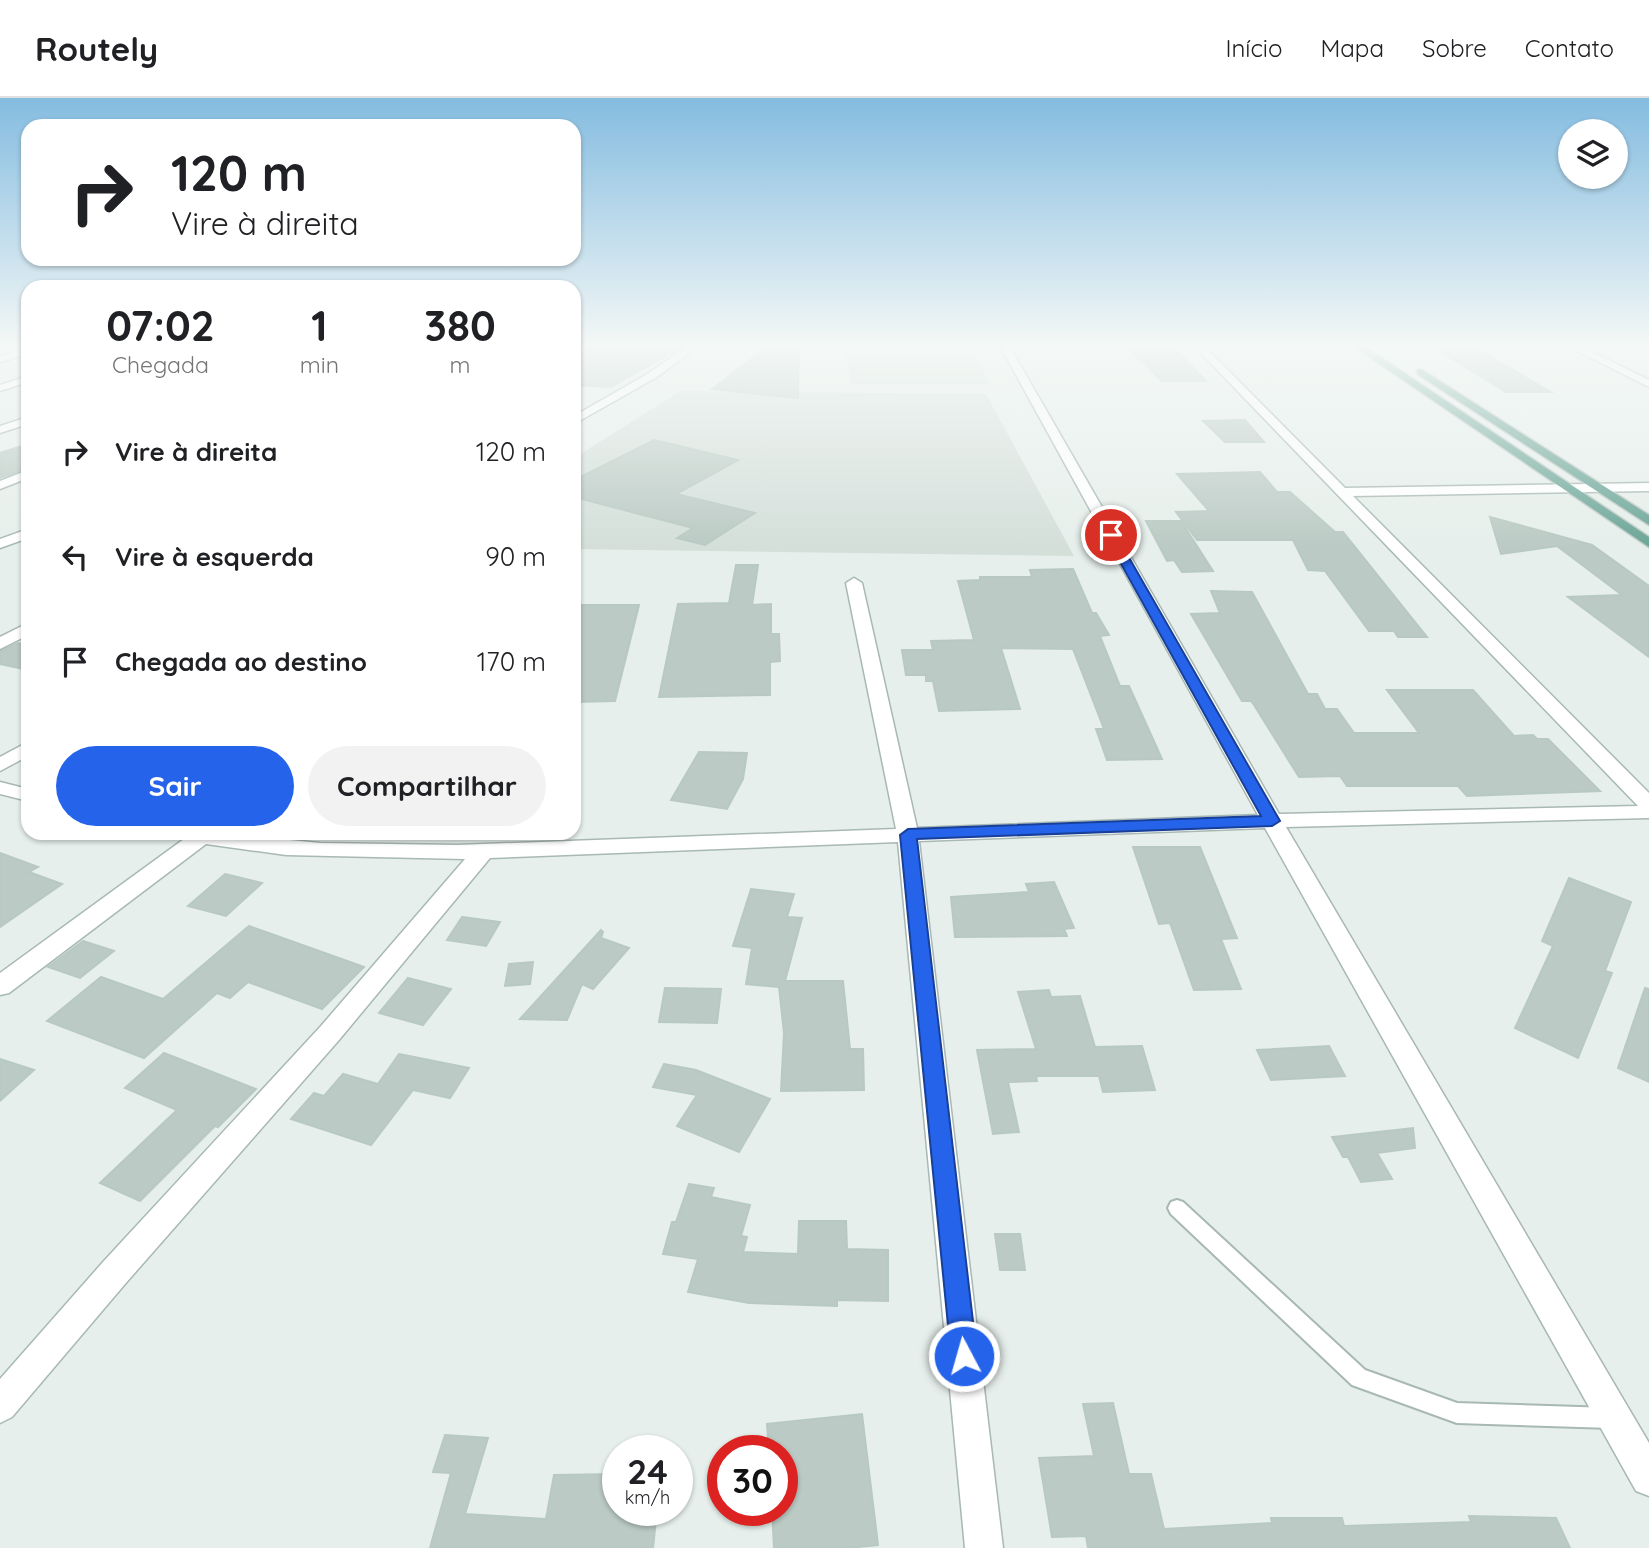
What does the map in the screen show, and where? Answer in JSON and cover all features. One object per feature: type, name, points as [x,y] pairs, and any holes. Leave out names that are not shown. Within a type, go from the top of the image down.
[{"type":"main road","points":[[1454,412],[1463,412]]},
{"type":"main road","points":[[1454,412],[1649,543]]},
{"type":"main road","points":[[1481,412],[1649,521]]},
{"type":"street","points":[[1041,412],[1649,1478]]},
{"type":"street","points":[[1261,412],[1649,805]]},
{"type":"street","points":[[0,430],[21,422]]},
{"type":"street","points":[[0,485],[21,477]]},
{"type":"street","points":[[1340,492],[1649,487]]},
{"type":"street","points":[[0,544],[21,536]]},
{"type":"street","points":[[854,583],[908,835],[984,1548]]},
{"type":"street","points":[[0,628],[21,631]]},
{"type":"street","points":[[0,644],[21,634]]},
{"type":"street","points":[[0,765],[21,752]]},
{"type":"street","points":[[0,788],[21,793]]},
{"type":"street","points":[[243,840],[323,849],[484,851],[1272,821],[1649,812]]},
{"type":"street","points":[[0,986],[202,840]]},
{"type":"street","points":[[0,1405],[114,1273],[330,1033],[484,851]]},
{"type":"lane","points":[[1177,1208],[1359,1378],[1457,1413],[1615,1419]]},
{"type":"shaded area","points":[[648,412],[996,412],[1074,556],[581,549],[581,454]]},
{"type":"building","points":[[1245,420],[1264,442],[1225,442],[1203,421]]},
{"type":"building","points":[[654,440],[738,460],[676,494],[755,513],[705,545],[677,538],[693,528],[581,499],[581,476]]},
{"type":"building","points":[[21,446],[21,470],[0,478],[0,453]]},
{"type":"building","points":[[1260,472],[1277,492],[1290,492],[1335,532],[1343,532],[1427,637],[1398,637],[1394,631],[1369,631],[1325,571],[1308,570],[1293,540],[1197,540],[1176,512],[1209,511],[1177,474]]},
{"type":"building","points":[[1490,517],[1592,545],[1649,586],[1649,657],[1568,597],[1622,595],[1557,546],[1501,554]]},
{"type":"building","points":[[1146,521],[1181,521],[1213,571],[1182,572],[1174,560],[1167,561]]},
{"type":"building","points":[[736,565],[758,565],[752,605],[771,604],[771,634],[779,634],[780,661],[770,662],[770,695],[659,697],[678,604],[729,603]]},
{"type":"building","points":[[1073,569],[1092,613],[1096,613],[1109,635],[1100,636],[1120,686],[1129,686],[1162,759],[1107,760],[1096,729],[1104,729],[1073,649],[1001,648],[1020,709],[939,711],[933,681],[926,681],[926,675],[906,675],[902,650],[933,650],[931,641],[974,640],[958,581],[980,580],[980,577],[1032,577],[1030,570]]},
{"type":"building","points":[[1211,591],[1252,592],[1308,694],[1317,694],[1325,709],[1337,709],[1354,733],[1419,733],[1387,690],[1473,690],[1514,736],[1533,735],[1537,739],[1548,739],[1600,791],[1467,796],[1458,786],[1347,786],[1340,776],[1299,777],[1251,701],[1242,701],[1191,614],[1220,613]]},
{"type":"building","points":[[581,605],[639,605],[615,701],[581,702]]},
{"type":"building","points":[[21,644],[21,668],[0,664],[0,651]]},
{"type":"building","points":[[699,752],[747,753],[743,779],[727,809],[671,800]]},
{"type":"building","points":[[1133,847],[1200,847],[1237,938],[1221,939],[1241,989],[1194,990],[1170,923],[1159,924]]},
{"type":"building","points":[[0,853],[38,867],[29,872],[62,884],[0,927]]},
{"type":"building","points":[[225,874],[262,883],[226,916],[188,906]]},
{"type":"building","points":[[1569,878],[1631,902],[1605,971],[1612,973],[1578,1058],[1515,1028],[1553,946],[1542,941]]},
{"type":"building","points":[[1054,882],[1074,928],[1064,929],[1067,936],[955,937],[951,897],[1029,892],[1026,884]]},
{"type":"building","points":[[751,889],[794,894],[787,917],[802,918],[785,981],[843,981],[850,1049],[863,1049],[864,1090],[781,1091],[784,1033],[779,987],[746,984],[752,948],[733,946]]},
{"type":"building","points":[[462,917],[500,922],[486,946],[447,940]]},
{"type":"building","points":[[249,926],[364,967],[322,1009],[248,982],[230,998],[217,993],[144,1058],[47,1021],[101,977],[163,999]]},
{"type":"building","points":[[601,930],[601,938],[629,948],[593,989],[582,984],[567,1020],[520,1019]]},
{"type":"building","points":[[83,941],[114,951],[80,978],[48,967]]},
{"type":"building","points":[[533,962],[530,984],[505,986],[509,964]]},
{"type":"building","points":[[408,978],[451,989],[423,1025],[379,1013]]},
{"type":"building","points":[[665,988],[721,989],[717,1023],[659,1022]]},
{"type":"building","points":[[1645,988],[1649,989],[1649,1082],[1618,1068]]},
{"type":"building","points":[[1049,990],[1051,997],[1080,996],[1095,1047],[1142,1046],[1155,1090],[1103,1092],[1099,1076],[1036,1076],[1037,1081],[1008,1082],[1019,1132],[993,1134],[977,1050],[1036,1049],[1018,992]]},
{"type":"building","points":[[1329,1046],[1345,1076],[1271,1080],[1257,1050]]},
{"type":"building","points":[[164,1053],[256,1089],[140,1201],[100,1183],[177,1110],[125,1088]]},
{"type":"building","points":[[399,1054],[469,1068],[450,1098],[413,1090],[371,1145],[291,1119],[314,1093],[324,1096],[343,1074],[378,1084]]},
{"type":"building","points":[[0,1059],[34,1070],[0,1101]]},
{"type":"building","points":[[664,1064],[696,1070],[770,1099],[739,1152],[677,1126],[697,1095],[653,1087]]},
{"type":"building","points":[[1413,1128],[1415,1148],[1377,1153],[1392,1179],[1361,1182],[1348,1157],[1343,1157],[1332,1137]]},
{"type":"building","points":[[689,1184],[714,1188],[711,1197],[750,1205],[741,1236],[747,1237],[743,1252],[798,1254],[799,1221],[846,1221],[847,1249],[888,1250],[888,1301],[837,1300],[837,1306],[749,1303],[688,1292],[698,1259],[663,1254],[672,1222],[676,1222]]},
{"type":"building","points":[[995,1234],[1020,1234],[1025,1270],[1000,1270]]},
{"type":"building","points":[[1113,1403],[1129,1474],[1151,1474],[1164,1529],[1272,1523],[1271,1518],[1342,1518],[1344,1526],[1471,1522],[1469,1516],[1556,1518],[1570,1548],[1088,1548],[1086,1536],[1052,1537],[1039,1458],[1094,1456],[1083,1404]]},
{"type":"building","points":[[862,1414],[878,1545],[849,1548],[774,1548],[773,1526],[798,1526],[798,1435],[768,1435],[767,1424]]},
{"type":"building","points":[[445,1435],[488,1438],[465,1514],[546,1519],[554,1475],[602,1474],[602,1526],[655,1526],[653,1548],[430,1548],[451,1473],[433,1472]]},
{"type":"route","points":[[964,1356],[908,835],[1272,821],[1111,535]]}]
